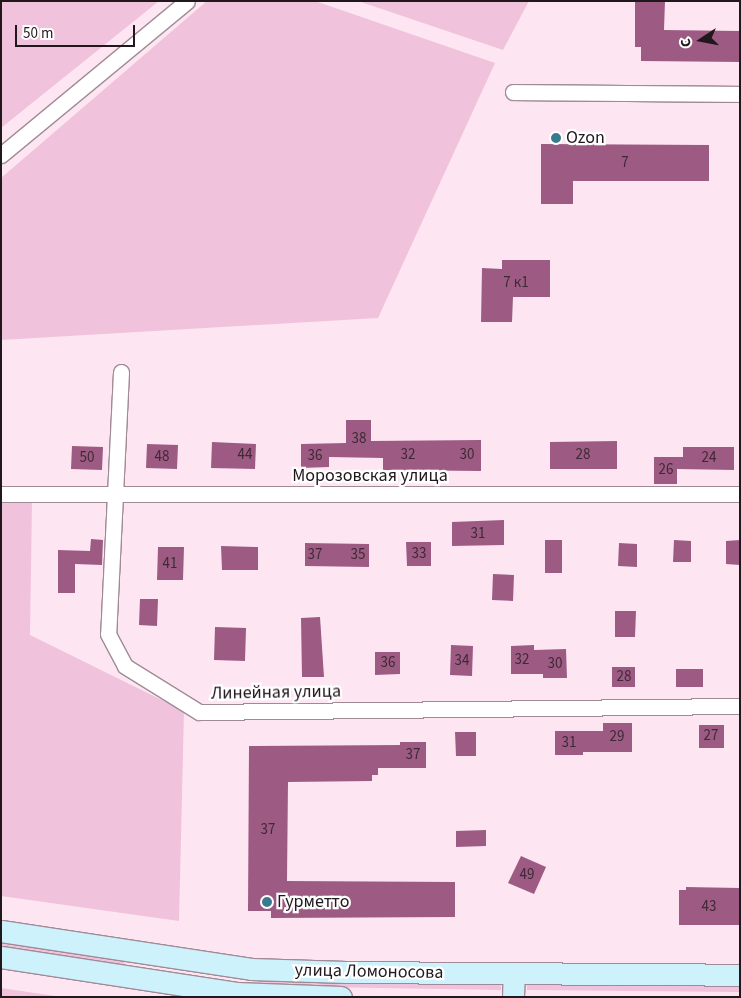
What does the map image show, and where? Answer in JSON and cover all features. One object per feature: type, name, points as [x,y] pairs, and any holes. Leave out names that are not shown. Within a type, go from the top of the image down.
[{"type":"main road","name":"улица Ломоносова","points":[[1,931],[251,969],[514,974],[740,975]]},
{"type":"main road","name":"улица Ломоносова","points":[[1,957],[179,991],[341,997]]},
{"type":"main road","points":[[177,958],[179,991]]},
{"type":"main road","points":[[204,962],[206,993]]},
{"type":"main road","points":[[513,997],[514,974]]},
{"type":"street","points":[[1,155],[187,1]]},
{"type":"street","points":[[513,92],[740,94]]},
{"type":"street","name":"Линейная улица","points":[[121,372],[108,634],[125,666],[199,712],[740,706]]},
{"type":"street","name":"Морозовская улица","points":[[1,494],[114,496],[740,494]]},
{"type":"shaded area","points":[[1,1],[159,1],[1,128]]},
{"type":"shaded area","points":[[207,1],[315,1],[495,63],[378,318],[1,340],[1,178]]},
{"type":"shaded area","points":[[358,1],[529,1],[503,50]]},
{"type":"shaded area","points":[[1,502],[32,503],[30,635],[184,711],[179,921],[1,896]]},
{"type":"shaded area","points":[[1,939],[125,958],[124,968],[1,949]]},
{"type":"shaded area","points":[[259,978],[501,982],[501,990],[259,986]]},
{"type":"shaded area","points":[[527,982],[740,984],[740,992],[527,990]]},
{"type":"shaded area","points":[[1,988],[62,997],[1,997]]},
{"type":"building","points":[[635,1],[665,1],[664,30],[740,31],[740,62],[641,61],[641,47],[635,47]]},
{"type":"building","points":[[541,144],[709,145],[709,181],[573,181],[573,204],[541,204]]},
{"type":"building","points":[[502,260],[550,260],[550,297],[513,297],[512,322],[481,322],[482,268],[502,269]]},
{"type":"building","points":[[346,420],[371,420],[371,441],[481,440],[481,471],[383,470],[383,458],[329,457],[329,467],[301,468],[301,444],[346,443]]},
{"type":"building","points":[[617,441],[617,469],[550,469],[550,442]]},
{"type":"building","points":[[212,442],[256,444],[255,469],[211,468]]},
{"type":"building","points":[[147,444],[178,445],[177,469],[146,468]]},
{"type":"building","points":[[72,446],[103,447],[102,470],[71,469]]},
{"type":"building","points":[[683,447],[734,447],[734,470],[677,469],[677,484],[654,484],[654,457],[683,457]]},
{"type":"building","points":[[504,520],[504,545],[452,546],[452,522]]},
{"type":"building","points":[[91,539],[103,540],[102,565],[75,564],[75,593],[58,593],[58,550],[90,551]]},
{"type":"building","points":[[545,540],[562,540],[562,573],[545,573]]},
{"type":"building","points":[[674,540],[691,541],[691,562],[673,562]]},
{"type":"building","points":[[740,540],[740,565],[726,564],[726,541]]},
{"type":"building","points":[[406,542],[431,542],[431,566],[407,566]]},
{"type":"building","points":[[305,543],[369,544],[369,567],[305,566]]},
{"type":"building","points":[[619,543],[637,544],[637,567],[618,566]]},
{"type":"building","points":[[221,546],[258,547],[258,570],[222,570]]},
{"type":"building","points":[[158,547],[184,547],[183,580],[157,580]]},
{"type":"building","points":[[493,574],[514,575],[513,601],[492,600]]},
{"type":"building","points":[[140,599],[158,599],[157,626],[139,625]]},
{"type":"building","points":[[615,611],[636,611],[635,637],[615,637]]},
{"type":"building","points":[[320,617],[324,677],[302,677],[301,618]]},
{"type":"building","points":[[215,627],[246,628],[245,661],[214,660]]},
{"type":"building","points":[[451,645],[473,646],[472,676],[450,675]]},
{"type":"building","points":[[534,645],[534,650],[566,649],[567,678],[543,678],[543,674],[511,674],[511,646]]},
{"type":"building","points":[[375,652],[400,652],[400,674],[375,675]]},
{"type":"building","points":[[612,667],[635,667],[635,687],[612,687]]},
{"type":"building","points":[[676,669],[703,669],[703,687],[676,687]]},
{"type":"building","points":[[603,723],[632,723],[632,752],[583,752],[583,755],[555,755],[555,731],[603,731]]},
{"type":"building","points":[[699,725],[724,725],[724,748],[699,748]]},
{"type":"building","points":[[455,732],[476,732],[476,756],[456,756]]},
{"type":"building","points":[[400,742],[426,742],[426,768],[378,768],[378,775],[372,775],[372,781],[288,782],[287,881],[455,882],[455,917],[271,918],[271,911],[248,911],[249,746],[400,745]]},
{"type":"building","points":[[486,830],[486,846],[456,847],[456,831]]},
{"type":"building","points":[[521,856],[546,867],[534,894],[508,883]]},
{"type":"building","points":[[686,887],[740,888],[740,925],[679,925],[679,890],[686,890]]},
{"type":"place","name":"Ozon","points":[[556,138]]},
{"type":"place","name":"Гурметто","points":[[267,902]]}]
